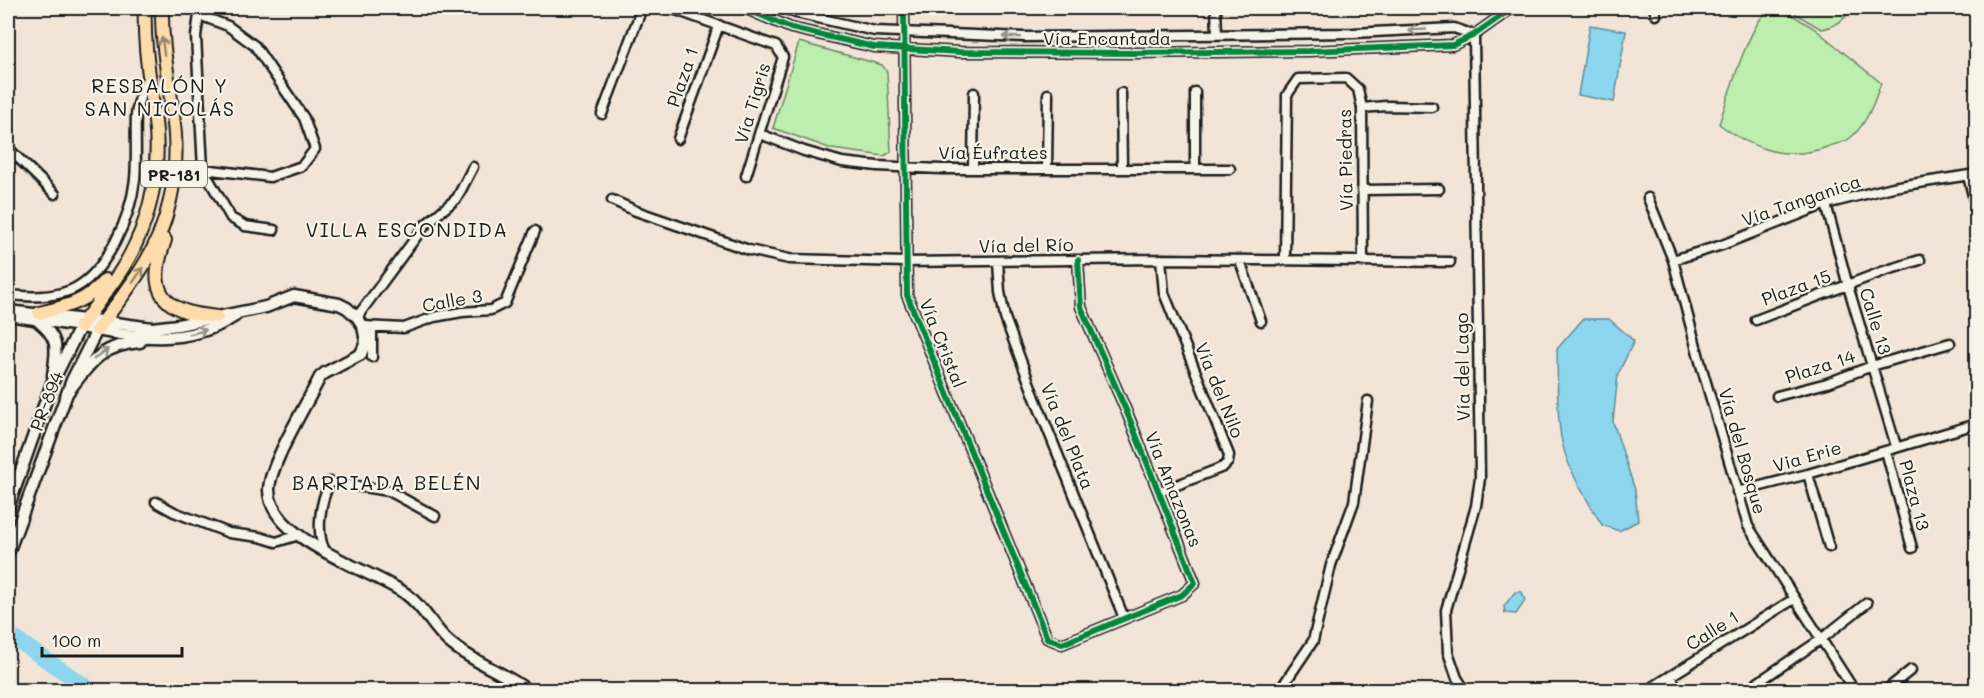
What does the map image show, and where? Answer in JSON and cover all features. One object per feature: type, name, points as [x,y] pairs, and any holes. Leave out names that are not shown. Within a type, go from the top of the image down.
[{"type":"main road","name":"PR-181","points":[[82,323],[136,243],[155,174],[156,131],[148,74],[145,8]]},
{"type":"main road","name":"PR-181","points":[[100,326],[149,257],[160,233],[170,200],[175,136],[162,40],[162,8]]},
{"type":"main road","points":[[170,200],[173,212],[156,270],[158,285],[169,303],[178,308],[186,312],[217,317]]},
{"type":"main road","points":[[52,383],[57,344],[38,317],[88,297],[113,268],[123,265]]},
{"type":"main road","points":[[100,326],[152,328],[266,307],[294,296],[339,304],[347,308],[364,324],[366,342],[361,354],[320,377],[271,478],[270,497],[277,514],[283,523],[299,535],[405,594],[417,603],[449,642],[527,690]]},
{"type":"main road","points":[[82,323],[149,338],[183,336],[221,325],[243,311]]},
{"type":"main road","name":"PR-894","points":[[8,508],[52,383],[82,323]]},
{"type":"main road","name":"PR-894","points":[[8,553],[77,366],[100,326]]},
{"type":"main road","points":[[68,392],[94,359],[105,350],[127,342],[139,342],[149,338]]},
{"type":"street","points":[[602,114],[642,8]]},
{"type":"street","name":"Vía Tigris","points":[[670,8],[776,46],[783,57],[746,176]]},
{"type":"street","name":"Vía Encantada","points":[[744,8],[791,28],[874,47],[960,52],[1134,54],[1309,51],[1454,45],[1474,35]]},
{"type":"street","name":"Vía Encantada","points":[[785,8],[796,13],[875,31],[904,33],[1025,37],[1353,33],[1454,28],[1474,35]]},
{"type":"street","name":"Vía Cristal","points":[[904,8],[907,295],[1047,638],[1054,641]]},
{"type":"street","points":[[1216,8],[1217,34]]},
{"type":"street","points":[[1474,35],[1512,8]]},
{"type":"street","points":[[203,169],[270,177],[302,166],[315,149],[304,118],[255,46],[228,26],[200,11],[196,36],[203,169],[231,218],[245,226],[274,230]]},
{"type":"street","name":"Plaza 1","points":[[678,139],[718,25]]},
{"type":"street","name":"Vía del Lago","points":[[1465,690],[1457,678],[1448,652],[1446,610],[1476,507],[1480,478],[1474,35]]},
{"type":"street","points":[[8,296],[43,297],[71,290],[85,281],[106,257],[131,201],[137,151],[136,113],[148,74]]},
{"type":"street","name":"Vía Piedras","points":[[1285,260],[1287,95],[1298,79],[1346,78],[1358,89],[1362,108],[1363,262]]},
{"type":"street","points":[[1195,92],[1195,168]]},
{"type":"street","points":[[973,169],[974,93]]},
{"type":"street","points":[[1047,168],[1048,93]]},
{"type":"street","points":[[1121,93],[1122,168]]},
{"type":"street","points":[[1362,108],[1432,107]]},
{"type":"street","name":"Vía Éufrates","points":[[760,134],[804,151],[842,162],[906,167],[1230,169]]},
{"type":"street","points":[[8,148],[55,194]]},
{"type":"street","points":[[372,357],[364,324],[425,225],[457,198],[473,167]]},
{"type":"street","points":[[1972,175],[1977,208]]},
{"type":"street","name":"Vía Tanganica","points":[[1673,260],[1722,245],[1826,204],[1893,187],[1972,175]]},
{"type":"street","points":[[1362,190],[1439,189]]},
{"type":"street","name":"Vía del Bosque","points":[[1647,198],[1673,260],[1748,526],[1854,690]]},
{"type":"street","name":"Vía del Río","points":[[612,200],[636,211],[749,250],[789,259],[905,262],[1161,259],[1450,262]]},
{"type":"street","name":"Calle 13","points":[[1826,204],[1896,446]]},
{"type":"street","name":"Calle 3","points":[[364,324],[404,328],[434,317],[490,310],[505,303],[535,231]]},
{"type":"street","name":"Vía del Nilo","points":[[1159,492],[1223,467],[1228,462],[1229,455],[1164,293],[1161,259]]},
{"type":"street","name":"Vía Amazonas","points":[[1054,641],[1062,644],[1182,596],[1195,583],[1081,307],[1078,260]]},
{"type":"street","name":"Plaza 15","points":[[1756,320],[1884,271],[1920,260]]},
{"type":"street","points":[[1240,261],[1261,321]]},
{"type":"street","name":"Vía del Plata","points":[[998,262],[1005,318],[1039,409],[1124,618]]},
{"type":"street","points":[[8,310],[82,323]]},
{"type":"street","points":[[8,316],[38,317]]},
{"type":"street","name":"Plaza 14","points":[[1777,396],[1827,383],[1872,366],[1950,343]]},
{"type":"street","points":[[1280,690],[1312,641],[1331,565],[1354,502],[1368,401]]},
{"type":"street","name":"Via Erie","points":[[1737,492],[1808,474],[1896,446],[1977,424]]},
{"type":"street","name":"Plaza 13","points":[[1886,451],[1912,548]]},
{"type":"street","points":[[1808,474],[1829,547]]},
{"type":"street","points":[[325,551],[320,531],[322,499],[330,482],[389,491],[435,516]]},
{"type":"street","points":[[156,502],[174,512],[229,533],[260,537],[276,542],[299,535]]},
{"type":"street","name":"Calle 1","points":[[1648,690],[1794,599]]},
{"type":"street","points":[[1757,682],[1820,640],[1867,603]]},
{"type":"street","points":[[1886,690],[1911,670]]},
{"type":"street","points":[[1670,676],[1679,690]]},
{"type":"green space","points":[[1772,8],[1781,8],[1815,29],[1881,83],[1865,121],[1849,139],[1812,151],[1784,153],[1757,146],[1719,124],[1748,42],[1764,14]]},
{"type":"green space","points":[[1786,8],[1852,8],[1839,22],[1821,29]]},
{"type":"green space","points":[[799,42],[882,65],[887,72],[891,152],[884,156],[832,149],[773,128]]},
{"type":"water","points":[[1590,25],[1626,31],[1614,102],[1578,95]]},
{"type":"water","points":[[1583,319],[1609,319],[1634,341],[1618,374],[1613,422],[1635,490],[1638,521],[1619,531],[1602,525],[1583,493],[1567,460],[1559,426],[1557,349]]},
{"type":"water","points":[[1515,592],[1522,592],[1525,601],[1516,614],[1505,613],[1504,606]]},
{"type":"waterway","points":[[8,634],[91,690]]},
{"type":"cycle path","points":[[744,8],[791,28],[874,47],[960,52],[1134,53],[1309,51],[1453,45],[1474,35],[1512,8]]},
{"type":"cycle path","points":[[904,8],[907,295],[1047,638],[1062,644],[1182,595],[1195,583],[1128,415],[1081,307],[1078,260]]},
{"type":"district","name":"RESBALÓN Y SAN NICOLÁS","points":[[160,96]]},
{"type":"district","name":"VILLA ESCONDIDA","points":[[407,229]]},
{"type":"district","name":"BARRIADA BELÉN","points":[[387,482]]}]
